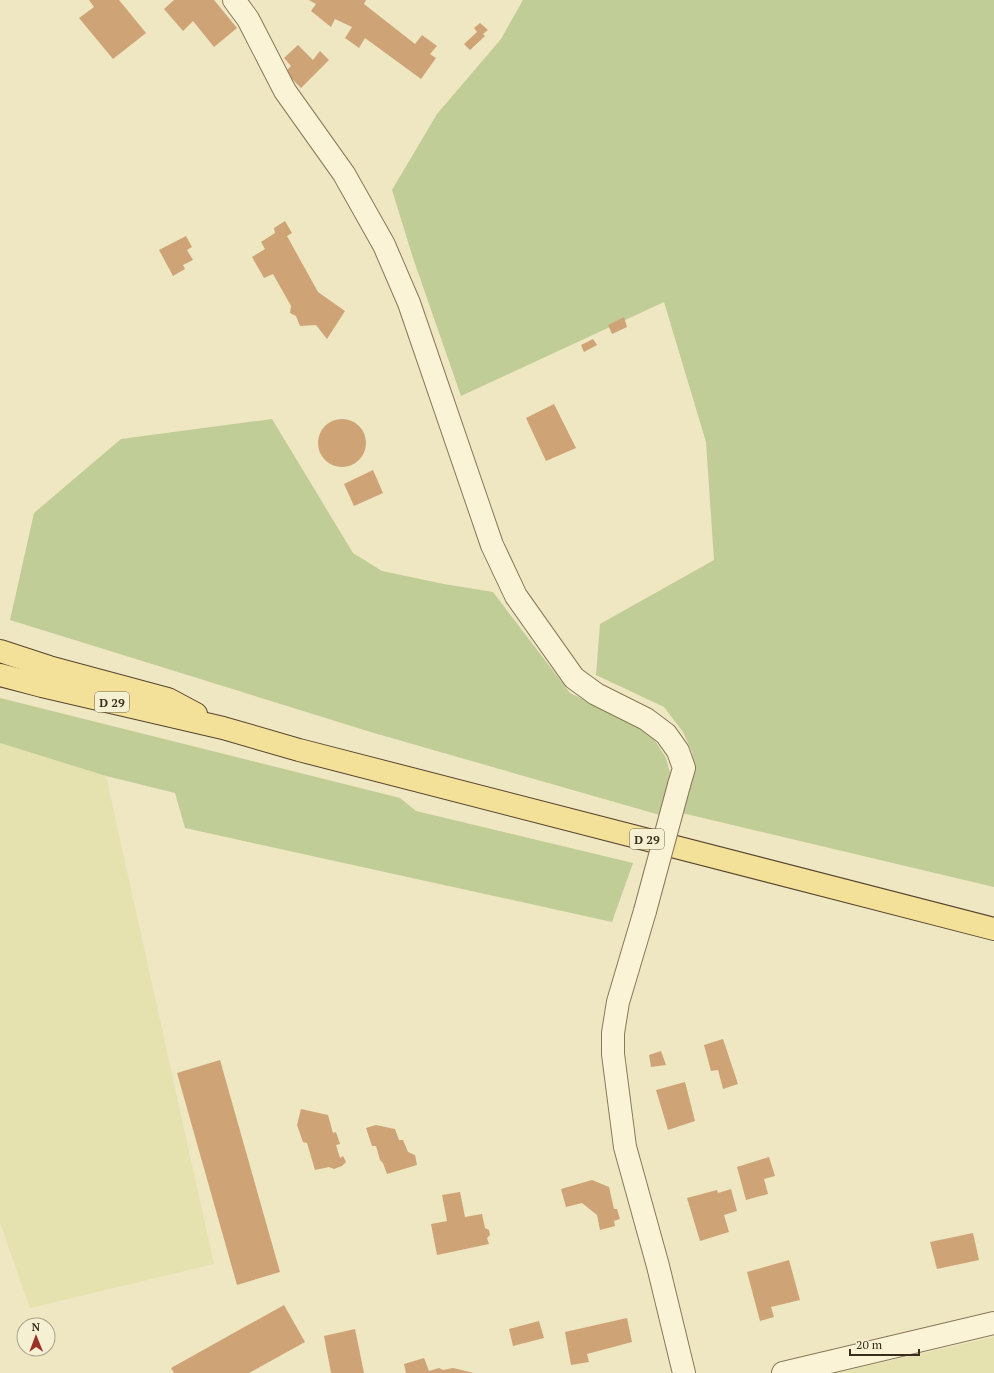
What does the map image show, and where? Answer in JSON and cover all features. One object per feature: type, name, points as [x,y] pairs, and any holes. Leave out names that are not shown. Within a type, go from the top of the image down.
[{"type":"main road","points":[[0,651],[49,667],[168,699],[223,728]]},
{"type":"main road","name":"D 29","points":[[0,675],[223,728],[307,752],[994,929]]},
{"type":"street","points":[[234,0],[248,19],[285,91],[344,174],[384,245],[409,303],[492,545],[516,596],[574,678],[596,694],[646,719],[666,734],[678,751],[684,768],[645,911],[618,1002],[613,1033],[613,1054],[625,1147],[658,1266],[684,1373]]},
{"type":"street","points":[[784,1373],[994,1323]]},
{"type":"shaded area","points":[[0,743],[106,776],[214,1264],[30,1308],[0,1223]]},
{"type":"shaded area","points":[[994,1337],[994,1373],[837,1373]]},
{"type":"green space","points":[[523,0],[994,0],[994,887],[682,813],[693,763],[692,752],[683,732],[664,707],[596,675],[600,624],[714,560],[706,442],[664,302],[461,396],[413,258],[392,190],[437,114],[501,39]]},
{"type":"green space","points":[[272,419],[353,553],[382,571],[444,584],[493,592],[570,693],[636,724],[654,739],[666,758],[670,773],[660,815],[374,733],[10,620],[34,513],[121,439]]},
{"type":"green space","points":[[0,698],[400,798],[416,811],[633,863],[612,922],[185,828],[175,793],[106,776],[0,743]]},
{"type":"building","points":[[89,0],[119,0],[146,33],[113,59],[79,18],[94,7]]},
{"type":"building","points":[[174,0],[214,0],[237,28],[214,47],[193,21],[183,31],[164,9]]},
{"type":"building","points":[[309,0],[366,0],[364,4],[415,44],[422,35],[437,46],[430,54],[436,58],[421,79],[365,38],[359,48],[345,38],[352,27],[335,19],[331,27],[311,11],[316,4]]},
{"type":"building","points":[[480,23],[488,30],[483,34],[485,36],[470,50],[464,44],[477,32],[474,28]]},
{"type":"building","points":[[298,45],[313,60],[320,51],[329,60],[301,88],[285,72],[291,66],[284,58]]},
{"type":"building","points":[[285,221],[292,233],[287,236],[318,292],[345,311],[327,339],[316,325],[300,326],[296,316],[290,313],[291,306],[273,274],[264,278],[252,257],[265,249],[261,242],[275,233],[274,228]]},
{"type":"building","points":[[186,236],[192,247],[187,250],[193,260],[183,265],[185,269],[173,276],[159,250]]},
{"type":"building","points":[[624,317],[627,327],[612,334],[608,325]]},
{"type":"building","points":[[593,339],[597,345],[584,352],[581,345]]},
{"type":"building","points":[[554,404],[576,448],[546,461],[526,418]]},
{"type":"building","points":[[337,419],[347,419],[359,426],[366,438],[366,448],[359,460],[347,467],[337,467],[329,463],[322,456],[318,448],[318,438],[322,430],[329,423]]},
{"type":"building","points":[[373,470],[383,493],[354,506],[344,484]]},
{"type":"building","points":[[723,1039],[738,1084],[723,1089],[718,1070],[711,1071],[704,1045]]},
{"type":"building","points":[[661,1051],[666,1065],[651,1067],[649,1055]]},
{"type":"building","points":[[220,1060],[280,1272],[237,1285],[177,1073]]},
{"type":"building","points":[[685,1082],[695,1121],[668,1130],[656,1090]]},
{"type":"building","points":[[301,1109],[328,1115],[333,1133],[336,1132],[340,1144],[336,1145],[340,1158],[343,1156],[346,1162],[342,1166],[334,1169],[329,1167],[315,1170],[307,1143],[303,1142],[297,1125]]},
{"type":"building","points":[[376,1125],[395,1129],[399,1140],[403,1140],[408,1152],[415,1155],[417,1165],[387,1174],[383,1163],[380,1160],[376,1146],[372,1146],[366,1128]]},
{"type":"building","points":[[769,1157],[775,1176],[764,1179],[768,1194],[746,1200],[737,1167]]},
{"type":"building","points":[[592,1180],[609,1187],[614,1209],[617,1209],[620,1219],[614,1221],[615,1226],[600,1230],[597,1215],[582,1203],[566,1207],[561,1189]]},
{"type":"building","points":[[731,1189],[737,1211],[724,1215],[729,1232],[700,1241],[687,1198],[717,1190],[718,1193]]},
{"type":"building","points":[[460,1192],[465,1217],[482,1214],[485,1228],[489,1230],[490,1235],[487,1238],[489,1244],[437,1255],[431,1224],[447,1221],[442,1195]]},
{"type":"building","points":[[973,1233],[979,1260],[937,1269],[930,1242]]},
{"type":"building","points":[[789,1260],[800,1300],[771,1307],[774,1317],[760,1321],[747,1272]]},
{"type":"building","points":[[284,1305],[305,1342],[249,1373],[174,1373],[171,1368]]},
{"type":"building","points":[[627,1318],[632,1342],[587,1354],[589,1362],[571,1365],[565,1332]]},
{"type":"building","points":[[539,1321],[544,1338],[513,1346],[509,1329]]},
{"type":"building","points":[[355,1329],[364,1373],[331,1373],[324,1336]]},
{"type":"building","points":[[424,1358],[429,1371],[439,1368],[443,1370],[453,1368],[474,1373],[406,1373],[404,1364]]}]
